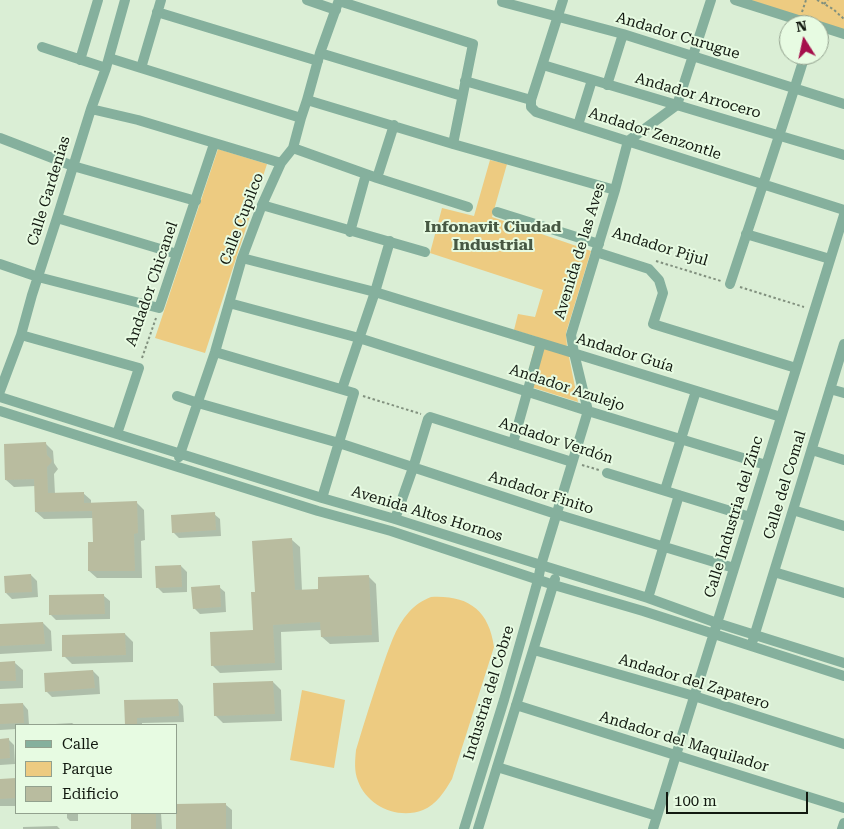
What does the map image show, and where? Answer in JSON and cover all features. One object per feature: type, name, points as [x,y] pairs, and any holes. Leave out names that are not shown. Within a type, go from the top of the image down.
[{"type":"street","points":[[80,60],[98,0]]},
{"type":"street","name":"Calle Gardenias","points":[[0,391],[21,335],[125,0]]},
{"type":"street","points":[[141,68],[161,0]]},
{"type":"street","points":[[307,0],[338,3],[474,44],[453,144]]},
{"type":"street","points":[[531,100],[563,0]]},
{"type":"street","points":[[628,142],[678,105],[712,0]]},
{"type":"street","points":[[735,0],[784,15]]},
{"type":"street","name":"Andador Curugue","points":[[502,2],[624,34],[844,104]]},
{"type":"street","name":"Calle Cupilco","points":[[176,466],[198,403],[242,258],[262,205],[281,163],[293,148],[319,57],[338,3]]},
{"type":"street","points":[[157,12],[462,96]]},
{"type":"street","points":[[829,29],[844,34]]},
{"type":"street","points":[[607,85],[624,34]]},
{"type":"street","points":[[42,47],[80,60],[141,68],[301,118]]},
{"type":"street","name":"Andador Arrocero","points":[[543,65],[844,155]]},
{"type":"street","points":[[730,284],[802,65]]},
{"type":"street","points":[[578,125],[592,80]]},
{"type":"street","name":"Andador Zenzontle","points":[[465,81],[531,100],[532,107],[536,112],[844,210]]},
{"type":"street","points":[[307,100],[615,190]]},
{"type":"street","points":[[91,109],[138,120],[281,163]]},
{"type":"street","points":[[350,232],[371,176],[394,125]]},
{"type":"street","points":[[1,142],[72,166],[196,201]]},
{"type":"street","name":"Avenida de las Aves","points":[[588,411],[571,334],[628,142]]},
{"type":"street","name":"Andador Chicanel","points":[[159,308],[214,144]]},
{"type":"street","points":[[293,148],[371,176],[468,207]]},
{"type":"street","points":[[262,205],[350,232],[390,241],[425,252]]},
{"type":"street","name":"Andador Pijul","points":[[497,212],[649,269],[659,280],[663,293],[654,324],[796,368]]},
{"type":"street","name":"Calle Industria del Zinc","points":[[653,829],[844,215]]},
{"type":"street","points":[[57,218],[178,254]]},
{"type":"street","points":[[746,234],[830,259]]},
{"type":"street","points":[[342,389],[390,241]]},
{"type":"street","name":"Andador Guía","points":[[242,258],[375,292],[781,417]]},
{"type":"street","points":[[0,264],[38,277],[159,308]]},
{"type":"street","name":"Andador Azulejo","points":[[229,303],[359,338],[766,466]]},
{"type":"street","points":[[21,335],[139,368]]},
{"type":"street","points":[[513,443],[541,343]]},
{"type":"street","name":"Calle del Comal","points":[[751,646],[844,344]]},
{"type":"street","points":[[214,352],[354,393],[322,498]]},
{"type":"street","name":"Andador Chicanel","points":[[117,434],[139,368]]},
{"type":"street","points":[[830,389],[844,393]]},
{"type":"street","points":[[665,490],[696,391]]},
{"type":"street","name":"Avenida Altos Hornos","points":[[0,396],[322,498],[648,598],[717,623],[844,663]]},
{"type":"street","name":"Andador Finito","points":[[177,396],[339,443],[556,514],[734,568]]},
{"type":"street","name":"Avenida Altos Hornos","points":[[0,411],[391,532],[554,585],[643,611],[844,676]]},
{"type":"street","points":[[541,565],[588,411]]},
{"type":"street","points":[[395,519],[430,417]]},
{"type":"street","name":"Andador Verdón","points":[[430,417],[572,462]]},
{"type":"street","points":[[812,450],[844,460]]},
{"type":"street","name":"Andador Verdón","points":[[607,473],[750,517]]},
{"type":"street","points":[[648,598],[679,494]]},
{"type":"street","points":[[793,510],[844,526]]},
{"type":"street","name":"Industria del Cobre","points":[[464,829],[506,691],[541,565]]},
{"type":"street","name":"Industria del Cobre","points":[[480,829],[497,767],[558,570]]},
{"type":"street","points":[[774,572],[844,593]]},
{"type":"street","name":"Andador del Zapatero","points":[[534,650],[694,696],[844,744]]},
{"type":"street","name":"Andador del Maquilador","points":[[516,705],[844,808]]},
{"type":"street","points":[[497,767],[657,816]]},
{"type":"street","points":[[842,829],[844,823]]},
{"type":"path","points":[[802,15],[806,0]]},
{"type":"path","points":[[817,0],[833,9],[844,19]]},
{"type":"path","points":[[824,4],[828,0]]},
{"type":"path","name":"Andador Pijul","points":[[652,260],[814,310]]},
{"type":"path","name":"Andador Chicanel","points":[[139,368],[159,308]]},
{"type":"path","points":[[354,393],[430,417]]},
{"type":"path","name":"Andador Verdón","points":[[572,462],[607,473]]},
{"type":"green space","points":[[743,0],[844,0],[844,33],[829,28],[829,15],[789,15]]},
{"type":"green space","points":[[218,149],[267,164],[205,353],[155,338]]},
{"type":"green space","points":[[490,160],[507,164],[492,217],[591,251],[566,333],[578,402],[525,385],[537,337],[514,330],[518,314],[535,317],[543,290],[430,253],[442,208],[474,216]]},
{"type":"green space","points":[[431,597],[456,599],[474,607],[482,614],[487,623],[494,647],[449,784],[440,797],[428,808],[413,813],[394,812],[376,804],[362,790],[356,773],[356,750],[396,631],[411,609]]},
{"type":"green space","points":[[302,690],[345,700],[334,768],[290,760]]},
{"type":"building","points":[[46,442],[47,455],[52,460],[47,467],[48,493],[84,492],[84,503],[137,501],[138,533],[134,534],[135,571],[88,571],[88,542],[93,542],[92,511],[35,512],[34,479],[5,480],[4,444]]},
{"type":"building","points":[[215,512],[216,530],[172,533],[171,515]]},
{"type":"building","points":[[292,538],[295,590],[318,589],[318,577],[369,575],[372,635],[321,637],[320,622],[273,625],[275,663],[211,666],[210,632],[253,630],[251,592],[255,592],[252,541]]},
{"type":"building","points":[[181,565],[182,587],[156,588],[155,566]]},
{"type":"building","points":[[31,574],[32,592],[5,593],[4,576]]},
{"type":"building","points":[[220,585],[221,607],[193,609],[191,587]]},
{"type":"building","points":[[104,594],[105,614],[49,615],[49,595]]},
{"type":"building","points":[[43,622],[45,644],[0,646],[0,624]]},
{"type":"building","points":[[125,633],[126,655],[62,657],[62,635]]},
{"type":"building","points":[[15,661],[16,681],[0,681],[0,662]]},
{"type":"building","points":[[93,670],[95,688],[45,692],[44,673]]},
{"type":"building","points":[[273,681],[275,714],[214,716],[213,683]]},
{"type":"building","points":[[178,699],[179,716],[137,718],[137,724],[125,724],[124,700]]},
{"type":"building","points":[[23,703],[24,723],[0,724],[0,704]]},
{"type":"building","points":[[9,738],[10,758],[0,759],[0,739]]},
{"type":"building","points":[[15,778],[15,798],[0,799],[0,779]]},
{"type":"building","points":[[226,803],[226,829],[176,829],[178,804]]},
{"type":"building","points":[[131,814],[156,814],[156,829],[131,829]]},
{"type":"district","name":"Infonavit Ciudad Industrial","points":[[493,236]]}]
